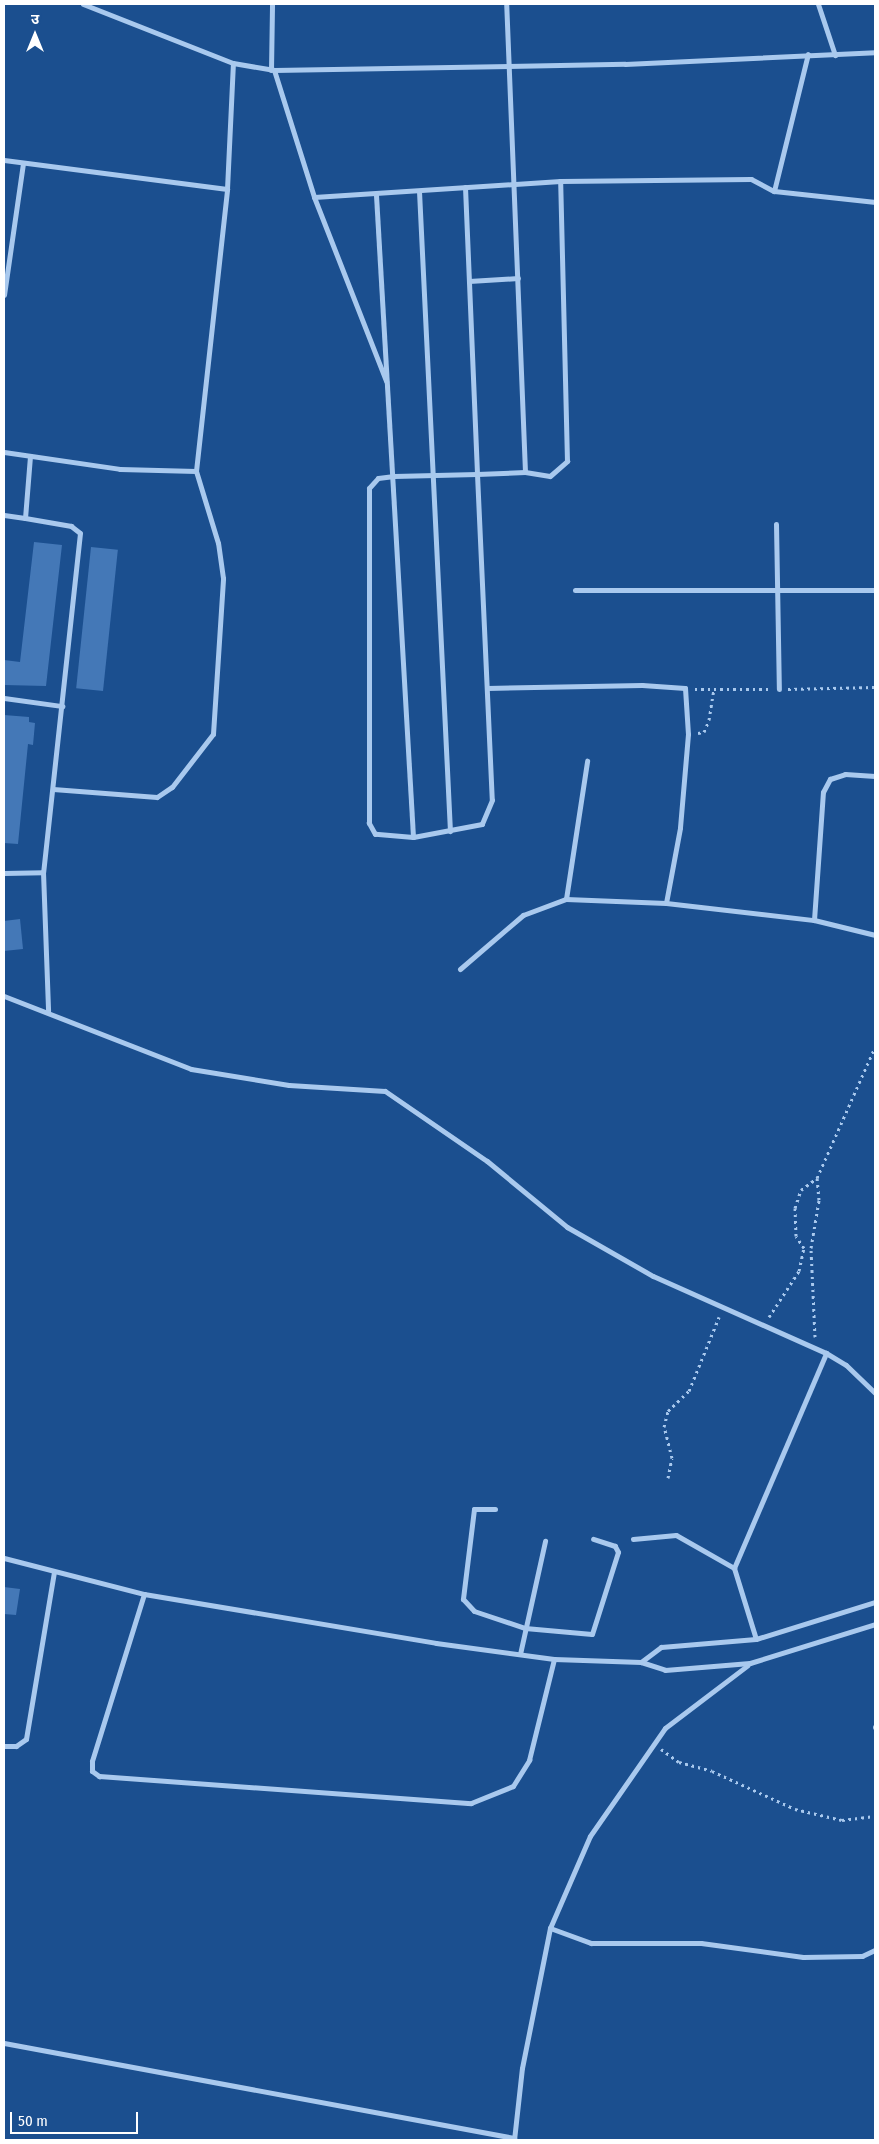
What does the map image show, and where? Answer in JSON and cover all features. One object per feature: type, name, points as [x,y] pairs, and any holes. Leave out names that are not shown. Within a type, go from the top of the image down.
[{"type":"street","points":[[83,4],[233,63],[273,70],[510,64],[625,64],[875,52]]},
{"type":"street","points":[[272,4],[273,70],[314,197],[388,386]]},
{"type":"street","points":[[506,4],[510,64],[511,184],[518,278],[525,472]]},
{"type":"street","points":[[818,4],[835,55]]},
{"type":"street","points":[[774,191],[808,54]]},
{"type":"street","points":[[53,788],[157,797],[172,787],[213,734],[223,578],[218,544],[196,471],[227,189],[233,63]]},
{"type":"street","points":[[4,160],[227,189]]},
{"type":"street","points":[[4,295],[23,163]]},
{"type":"street","points":[[314,197],[376,195],[465,186],[511,184],[751,179],[774,191],[875,202]]},
{"type":"street","points":[[465,186],[477,474],[487,688],[490,813],[482,824],[450,831],[413,837],[375,834],[369,823],[366,505],[369,488],[378,478],[394,476],[477,474],[525,472],[550,476],[567,462],[560,182]]},
{"type":"street","points":[[419,191],[450,831]]},
{"type":"street","points":[[376,195],[394,476],[413,837]]},
{"type":"street","points":[[469,281],[518,278]]},
{"type":"street","points":[[4,452],[120,468],[196,471]]},
{"type":"street","points":[[25,518],[30,456]]},
{"type":"street","points":[[4,515],[71,526],[80,533],[43,872],[48,1010]]},
{"type":"street","points":[[776,524],[779,588],[779,689]]},
{"type":"street","points":[[575,590],[779,588],[875,590]]},
{"type":"street","points":[[487,688],[642,685],[685,688],[685,772],[666,903]]},
{"type":"street","points":[[4,698],[62,706]]},
{"type":"street","points":[[566,899],[587,761]]},
{"type":"street","points":[[814,920],[823,792],[830,779],[845,774],[875,776]]},
{"type":"street","points":[[4,873],[43,872]]},
{"type":"street","points":[[460,969],[523,915],[566,899],[666,903],[814,920],[875,935]]},
{"type":"street","points":[[4,996],[48,1010],[191,1069],[289,1085],[386,1091],[487,1161],[567,1227],[653,1276],[724,1304],[763,1326],[826,1353],[846,1365],[875,1394]]},
{"type":"street","points":[[756,1639],[734,1568],[826,1353]]},
{"type":"street","points":[[495,1508],[474,1509],[462,1599],[474,1611],[525,1628],[584,1636],[592,1634],[618,1552],[615,1546],[593,1539]]},
{"type":"street","points":[[633,1539],[676,1535],[734,1568]]},
{"type":"street","points":[[520,1654],[545,1541]]},
{"type":"street","points":[[4,1558],[144,1594],[554,1659],[641,1662],[665,1670],[750,1663],[875,1624]]},
{"type":"street","points":[[4,1746],[16,1746],[26,1739],[54,1572]]},
{"type":"street","points":[[144,1594],[92,1761],[92,1770],[99,1776],[471,1803],[513,1786],[530,1760],[554,1659]]},
{"type":"street","points":[[641,1662],[661,1647],[756,1639],[875,1602]]},
{"type":"street","points":[[4,2043],[514,2139],[522,2068],[550,1928],[590,1836],[650,1744],[696,1700],[750,1663]]},
{"type":"street","points":[[550,1928],[591,1944],[701,1943],[803,1957],[862,1956],[875,1950]]},
{"type":"path","points":[[685,688],[714,689]]},
{"type":"path","points":[[814,1348],[811,1248],[819,1200],[817,1178],[875,1047]]},
{"type":"path","points":[[763,1326],[799,1271],[804,1248],[796,1236],[795,1208],[801,1190],[817,1178]]},
{"type":"path","points":[[668,1478],[672,1458],[664,1427],[668,1410],[689,1391],[724,1304]]},
{"type":"path","points":[[650,1744],[679,1762],[712,1771],[795,1809],[842,1820],[875,1816]]},
{"type":"building","points":[[34,542],[62,545],[46,686],[4,685],[4,660],[20,662]]},
{"type":"building","points":[[91,547],[118,550],[103,691],[76,688]]},
{"type":"building","points":[[4,715],[29,717],[29,722],[35,723],[33,745],[28,744],[18,844],[4,843]]},
{"type":"building","points":[[20,919],[23,949],[4,951],[4,921]]},
{"type":"building","points":[[4,1587],[20,1589],[16,1615],[4,1614]]}]
